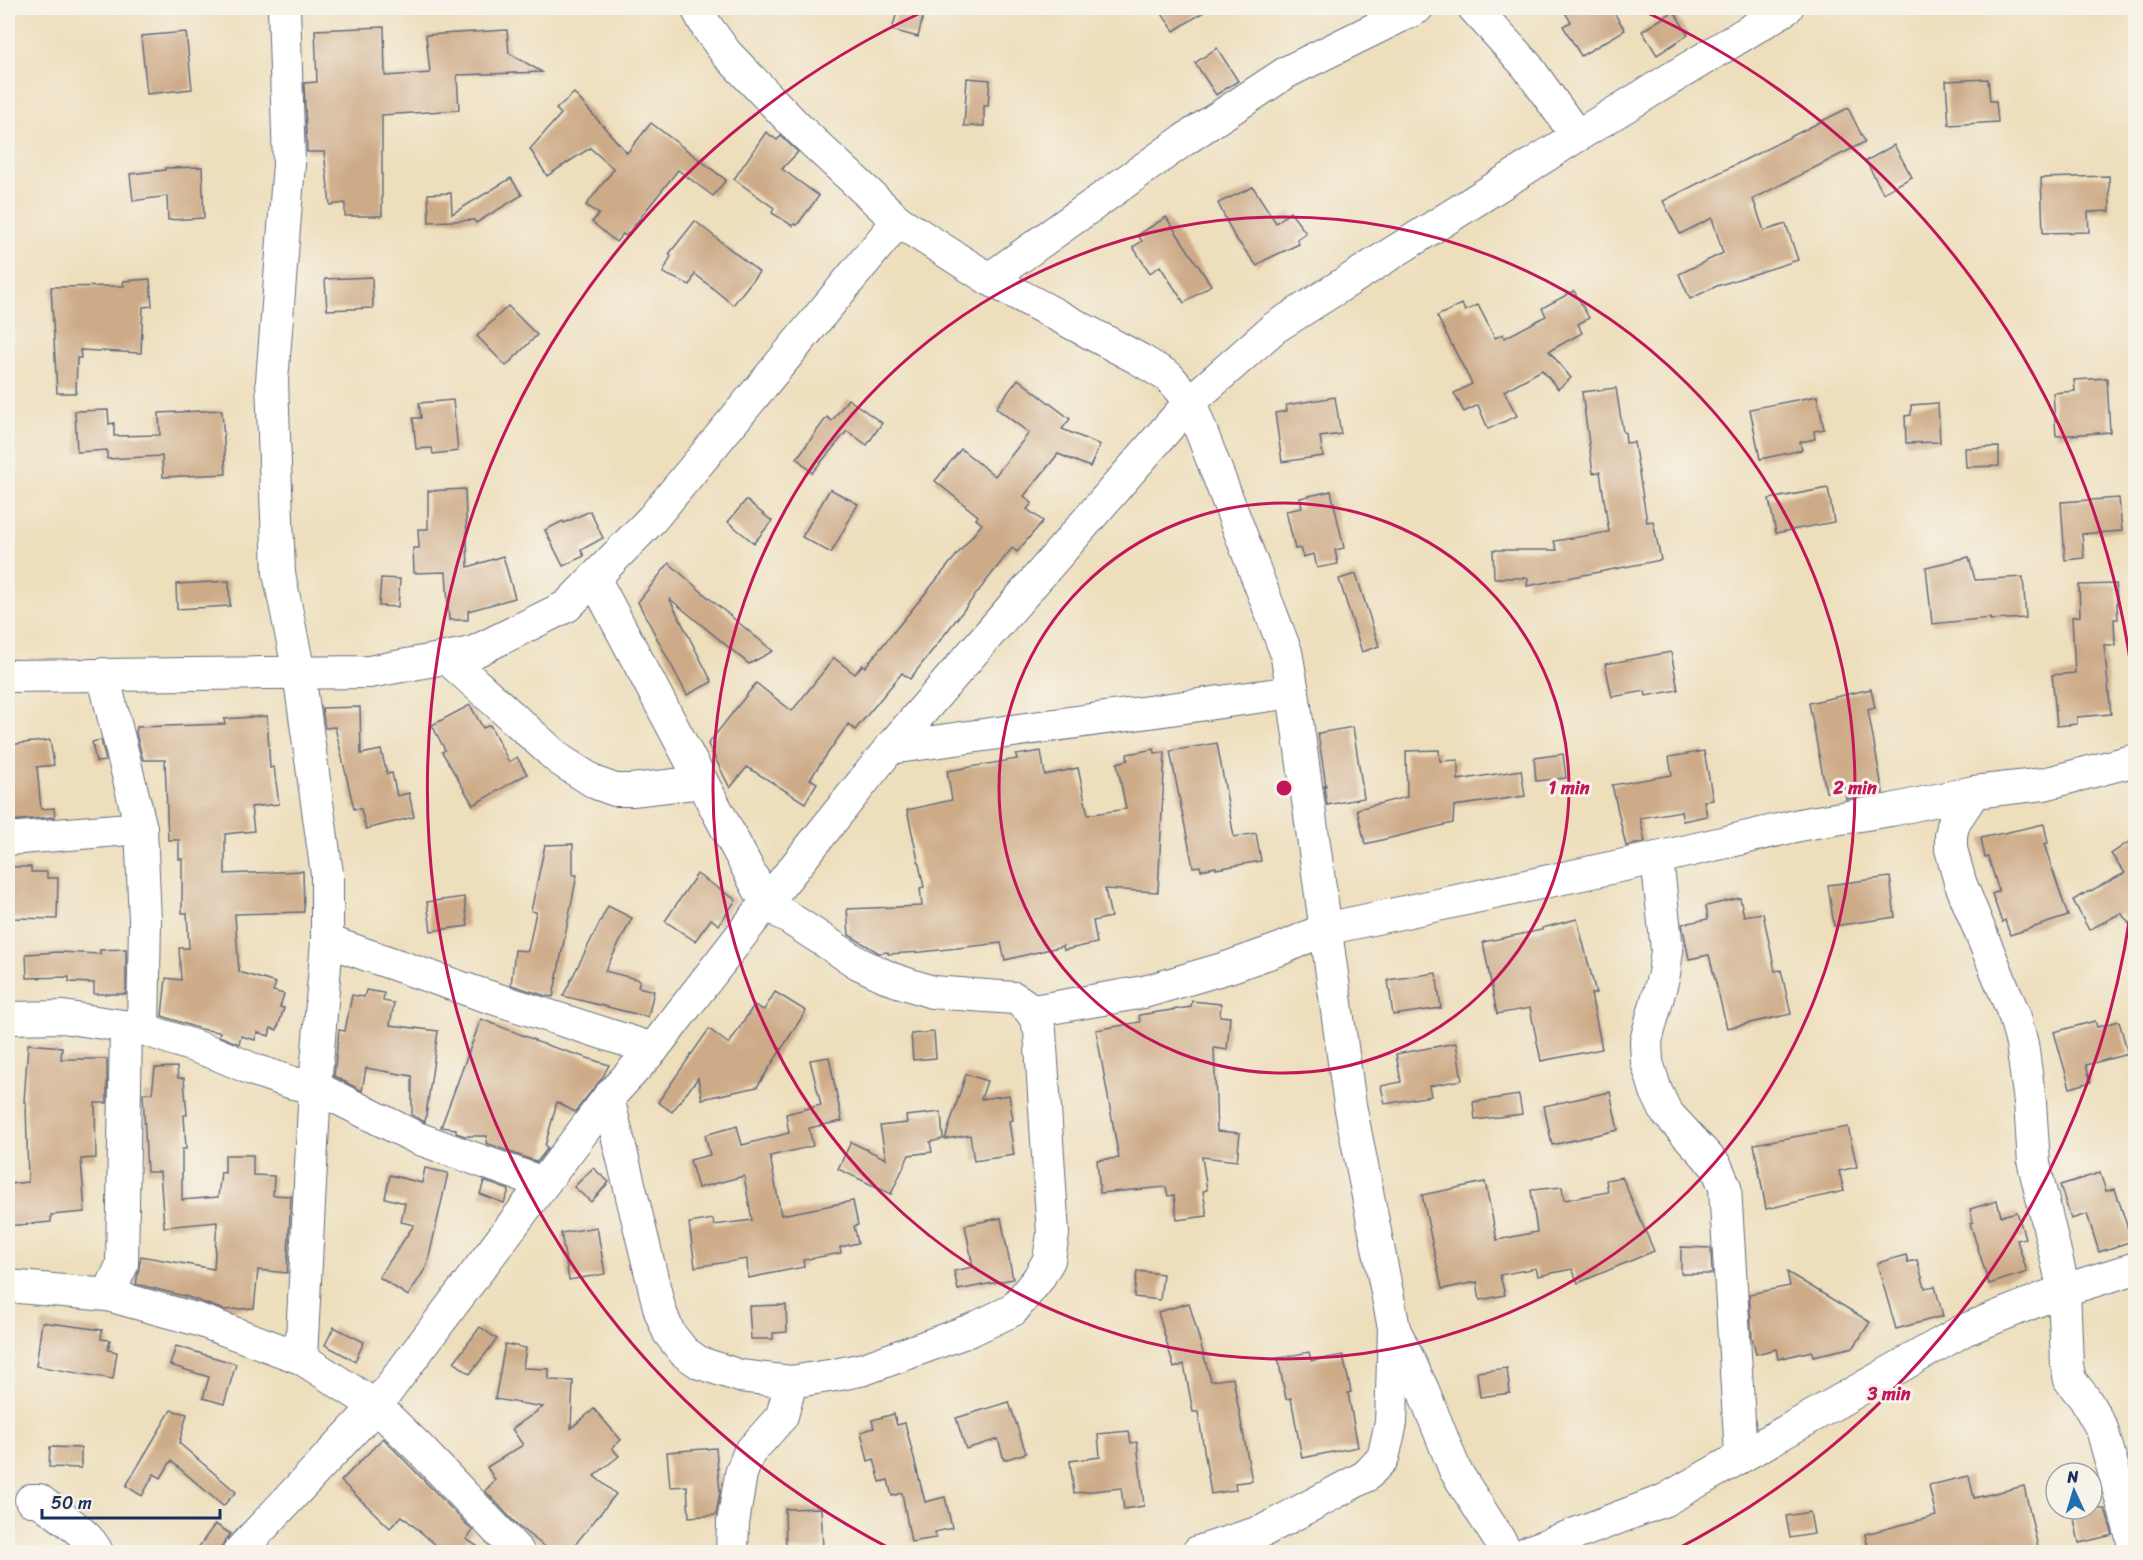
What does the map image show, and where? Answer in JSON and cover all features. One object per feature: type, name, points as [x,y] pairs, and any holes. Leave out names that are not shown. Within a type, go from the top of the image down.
[{"type":"street","points":[[284,8],[289,164],[272,381],[279,573],[299,673],[327,874],[327,941],[315,1087],[301,1358]]},
{"type":"street","points":[[697,8],[707,27],[726,53],[798,128],[898,222],[989,279],[1169,377],[1190,402],[1286,652],[1350,1105],[1394,1328],[1391,1423],[1383,1458],[1366,1476],[1263,1531],[1198,1552]]},
{"type":"street","points":[[989,279],[1184,140],[1287,72],[1417,8]]},
{"type":"street","points":[[1474,8],[1527,66],[1578,136]]},
{"type":"street","points":[[239,1552],[376,1406],[608,1098],[653,1049],[890,748],[1190,402],[1274,328],[1578,136],[1787,8]]},
{"type":"street","points":[[8,676],[369,672],[472,653],[567,606],[652,519],[898,222]]},
{"type":"street","points":[[594,579],[766,903],[858,963],[892,979],[932,992],[1014,998],[1033,1011],[1040,1031],[1053,1234],[1048,1260],[1038,1279],[1013,1310],[971,1330],[864,1369],[791,1382],[741,1377],[700,1363],[684,1352],[669,1333],[660,1311],[608,1098]]},
{"type":"street","points":[[447,658],[560,760],[597,783],[615,790],[632,790],[702,782]]},
{"type":"street","points":[[103,674],[141,828],[145,921],[134,1028],[122,1265],[108,1295]]},
{"type":"street","points":[[890,748],[1293,692]]},
{"type":"street","points":[[1033,1011],[1144,992],[1229,967],[1283,948],[1325,929],[1804,824],[1891,810],[1974,792],[2044,784],[2136,760]]},
{"type":"street","points":[[1974,792],[1954,822],[1952,849],[1960,882],[2015,1017],[2022,1044],[2030,1102],[2034,1164],[2064,1290],[2067,1365],[2070,1380],[2085,1399],[2102,1429],[2136,1552]]},
{"type":"street","points":[[8,838],[141,828]]},
{"type":"street","points":[[1657,858],[1667,950],[1664,974],[1646,1041],[1647,1062],[1656,1091],[1666,1112],[1716,1166],[1725,1187],[1741,1455]]},
{"type":"street","points":[[327,941],[477,993],[653,1049]]},
{"type":"street","points":[[8,1018],[63,1017],[134,1028],[217,1054],[263,1074],[315,1087],[417,1138],[543,1183]]},
{"type":"street","points":[[1528,1552],[1665,1500],[1964,1330],[2064,1290],[2136,1268]]},
{"type":"street","points":[[8,1286],[108,1295],[199,1320],[301,1358],[376,1406],[518,1552]]},
{"type":"street","points":[[1394,1328],[1423,1390],[1455,1470],[1507,1552]]},
{"type":"street","points":[[732,1552],[733,1522],[741,1474],[749,1453],[782,1416],[791,1382]]},
{"type":"street","points":[[31,1500],[39,1500],[83,1535],[97,1552]]},
{"type":"building","points":[[898,8],[925,8],[918,37],[892,30]]},
{"type":"building","points":[[1158,8],[1210,8],[1174,31]]},
{"type":"building","points":[[1562,8],[1611,8],[1625,30],[1581,56],[1563,26],[1571,22]]},
{"type":"building","points":[[1674,11],[1688,35],[1657,55],[1642,31]]},
{"type":"building","points":[[384,27],[385,76],[430,73],[426,35],[507,30],[509,53],[542,72],[457,75],[459,110],[382,115],[382,216],[345,216],[345,203],[330,205],[324,152],[307,152],[304,83],[317,82],[315,30]]},
{"type":"building","points":[[186,32],[192,89],[147,94],[141,36]]},
{"type":"building","points":[[1217,48],[1238,81],[1216,95],[1195,63]]},
{"type":"building","points":[[967,78],[990,80],[988,106],[984,106],[984,126],[964,126]]},
{"type":"building","points":[[1988,79],[1990,101],[1996,101],[1998,122],[1949,125],[1946,81]]},
{"type":"building","points":[[574,93],[627,153],[651,123],[726,180],[713,196],[678,170],[626,236],[623,234],[616,242],[592,222],[599,214],[586,205],[614,169],[590,148],[547,176],[530,149],[561,114],[556,109]]},
{"type":"building","points":[[1848,108],[1865,142],[1753,199],[1764,231],[1786,224],[1798,260],[1717,286],[1690,299],[1679,274],[1723,253],[1712,218],[1680,234],[1663,201]]},
{"type":"building","points":[[766,132],[777,140],[781,136],[798,152],[782,169],[819,196],[797,225],[793,226],[772,213],[774,208],[734,179]]},
{"type":"building","points":[[1894,145],[1912,177],[1883,193],[1866,161]]},
{"type":"building","points":[[202,167],[204,218],[168,220],[167,196],[133,201],[130,174],[165,170],[165,168]]},
{"type":"building","points":[[2109,176],[2110,211],[2088,212],[2089,232],[2043,233],[2041,178]]},
{"type":"building","points":[[511,178],[522,195],[476,223],[474,220],[429,222],[428,194],[451,193],[452,214]]},
{"type":"building","points":[[1253,187],[1276,223],[1290,212],[1306,233],[1297,239],[1299,244],[1257,266],[1234,236],[1218,203]]},
{"type":"building","points":[[1166,217],[1211,285],[1184,303],[1160,266],[1150,273],[1133,247],[1142,241],[1138,235]]},
{"type":"building","points":[[695,221],[759,272],[733,305],[695,274],[690,285],[663,273],[671,256],[669,254]]},
{"type":"building","points":[[372,277],[373,308],[327,310],[325,279]]},
{"type":"building","points":[[150,279],[152,306],[143,307],[141,353],[80,350],[81,358],[77,358],[76,393],[57,393],[51,287],[124,286],[123,281]]},
{"type":"building","points":[[1574,291],[1589,318],[1578,324],[1582,333],[1549,351],[1571,378],[1558,389],[1542,370],[1504,391],[1517,416],[1488,429],[1478,405],[1464,412],[1454,393],[1472,384],[1437,316],[1462,304],[1465,311],[1478,305],[1495,338],[1503,334],[1505,338],[1546,316],[1542,308]]},
{"type":"building","points":[[508,306],[537,335],[506,366],[477,336]]},
{"type":"building","points":[[2107,378],[2110,432],[2056,436],[2053,393],[2075,391],[2074,380]]},
{"type":"building","points":[[1018,379],[1070,419],[1062,429],[1100,445],[1090,467],[1058,454],[1024,496],[1032,503],[1027,509],[1043,521],[1017,552],[1012,548],[910,679],[902,673],[855,730],[848,724],[810,779],[817,783],[805,803],[747,767],[730,788],[708,744],[756,683],[792,711],[834,658],[855,674],[862,665],[865,667],[982,524],[976,519],[978,516],[935,481],[961,449],[995,476],[1029,433],[996,408]]},
{"type":"building","points":[[1616,388],[1623,432],[1625,432],[1626,443],[1634,442],[1647,522],[1653,521],[1661,560],[1527,586],[1528,578],[1494,578],[1493,550],[1557,550],[1554,541],[1609,532],[1600,472],[1593,473],[1582,392]]},
{"type":"building","points":[[1817,396],[1824,429],[1814,431],[1815,439],[1800,442],[1802,450],[1760,459],[1750,409]]},
{"type":"building","points":[[1335,397],[1341,434],[1320,437],[1323,456],[1282,462],[1275,413],[1287,411],[1286,405]]},
{"type":"building","points":[[848,399],[882,423],[867,445],[847,431],[812,473],[797,458],[827,417],[832,421]]},
{"type":"building","points":[[453,400],[458,451],[433,454],[432,448],[416,449],[413,418],[421,418],[419,403]]},
{"type":"building","points":[[1938,403],[1940,442],[1906,443],[1905,416],[1911,415],[1911,405]]},
{"type":"building","points":[[108,410],[109,424],[114,423],[114,436],[160,435],[159,413],[222,410],[226,474],[163,477],[162,456],[107,459],[107,450],[77,452],[75,411]]},
{"type":"building","points":[[1999,447],[1999,466],[1966,467],[1965,448]]},
{"type":"building","points":[[1828,488],[1834,522],[1776,533],[1769,499]]},
{"type":"building","points":[[465,489],[468,567],[503,556],[515,598],[468,611],[468,620],[449,620],[446,572],[414,573],[413,548],[419,548],[418,529],[428,529],[428,491]]},
{"type":"building","points":[[830,489],[858,504],[831,553],[802,537]]},
{"type":"building","points":[[1331,491],[1344,548],[1335,550],[1338,564],[1317,568],[1314,554],[1303,557],[1300,548],[1295,549],[1286,511],[1302,508],[1300,498]]},
{"type":"building","points":[[2119,498],[2122,531],[2082,534],[2084,558],[2065,560],[2061,502]]},
{"type":"building","points":[[746,500],[772,521],[754,543],[728,522]]},
{"type":"building","points":[[590,511],[603,538],[581,550],[584,556],[563,566],[545,530]]},
{"type":"building","points":[[1969,557],[1975,580],[2023,577],[2026,618],[1990,620],[1990,618],[1932,624],[1926,567]]},
{"type":"building","points":[[669,563],[773,651],[749,664],[669,598],[712,682],[687,695],[638,602]]},
{"type":"building","points":[[1356,574],[1379,646],[1362,652],[1339,579]]},
{"type":"building","points":[[381,578],[400,579],[398,607],[379,606]]},
{"type":"building","points":[[229,581],[230,606],[177,609],[176,584]]},
{"type":"building","points":[[2116,584],[2118,619],[2114,619],[2115,645],[2104,645],[2111,714],[2077,717],[2077,724],[2057,726],[2052,675],[2075,673],[2072,617],[2080,616],[2079,585]]},
{"type":"building","points":[[1671,652],[1678,690],[1646,696],[1645,691],[1612,697],[1605,664]]},
{"type":"building","points":[[1871,689],[1875,708],[1868,710],[1883,793],[1846,799],[1845,788],[1826,792],[1809,703]]},
{"type":"building","points":[[470,705],[483,728],[490,725],[509,762],[517,757],[527,774],[473,805],[442,752],[445,750],[432,725]]},
{"type":"building","points":[[360,707],[361,754],[381,750],[387,774],[392,773],[397,796],[409,793],[414,817],[366,829],[361,809],[354,809],[335,727],[325,728],[322,708]]},
{"type":"building","points":[[267,716],[270,768],[274,767],[279,804],[251,807],[254,831],[225,834],[225,874],[303,871],[304,912],[235,914],[239,972],[276,983],[273,991],[284,994],[280,1007],[284,1008],[277,1030],[271,1028],[269,1036],[257,1032],[255,1040],[241,1036],[239,1044],[219,1036],[220,1032],[200,1029],[162,1016],[166,978],[181,980],[179,948],[189,948],[187,913],[182,913],[182,859],[179,859],[179,840],[168,840],[165,760],[143,760],[136,733],[137,727],[225,724],[224,719]]},
{"type":"building","points":[[1353,727],[1364,798],[1327,805],[1318,733]]},
{"type":"building","points":[[50,740],[54,765],[37,767],[41,809],[54,808],[55,817],[8,821],[8,745]]},
{"type":"building","points":[[101,740],[106,761],[96,762],[92,742]]},
{"type":"building","points":[[1217,743],[1234,837],[1256,833],[1261,861],[1201,870],[1200,866],[1193,867],[1170,751]]},
{"type":"building","points":[[1154,749],[1155,753],[1165,752],[1158,892],[1105,889],[1111,917],[1093,921],[1097,943],[1064,950],[1063,946],[1005,960],[1001,943],[888,954],[888,952],[879,953],[849,935],[847,909],[922,906],[920,888],[924,887],[907,810],[952,800],[947,771],[1017,759],[1016,755],[1041,751],[1045,775],[1078,768],[1088,815],[1126,809],[1117,763],[1128,760],[1127,754]]},
{"type":"building","points":[[1439,750],[1440,761],[1458,760],[1458,780],[1521,770],[1525,796],[1454,806],[1453,823],[1365,844],[1357,809],[1407,797],[1406,751]]},
{"type":"building","points":[[1704,751],[1713,800],[1704,801],[1707,816],[1683,821],[1681,811],[1640,818],[1645,842],[1626,846],[1612,785],[1672,775],[1669,757]]},
{"type":"building","points":[[1563,754],[1566,778],[1536,781],[1534,758]]},
{"type":"building","points":[[2044,824],[2048,843],[2044,844],[2068,916],[2010,935],[2005,920],[2002,922],[1992,894],[1999,891],[1988,857],[1985,858],[1981,838]]},
{"type":"building","points":[[2136,837],[2136,933],[2121,913],[2089,930],[2073,900],[2125,873],[2111,854]]},
{"type":"building","points":[[573,844],[573,875],[577,875],[553,997],[546,996],[511,985],[515,950],[528,951],[536,912],[531,911],[545,845]]},
{"type":"building","points":[[10,867],[31,867],[31,872],[47,872],[47,878],[58,878],[57,919],[9,918]]},
{"type":"building","points":[[697,874],[736,900],[719,925],[711,919],[695,941],[665,921]]},
{"type":"building","points":[[1890,877],[1895,917],[1834,926],[1828,885]]},
{"type":"building","points":[[464,897],[468,926],[431,931],[427,902]]},
{"type":"building","points":[[1740,898],[1744,916],[1763,913],[1775,971],[1781,970],[1791,1014],[1727,1028],[1709,955],[1689,959],[1682,924],[1708,919],[1706,906]]},
{"type":"building","points":[[608,906],[632,918],[605,971],[640,980],[638,987],[654,991],[648,1017],[563,996]]},
{"type":"building","points":[[1577,919],[1596,993],[1591,994],[1602,1049],[1541,1061],[1530,1008],[1497,1014],[1483,942],[1542,930],[1542,928]]},
{"type":"building","points":[[126,949],[126,994],[94,994],[94,983],[69,982],[69,977],[27,978],[26,954],[59,952],[100,954],[100,950]]},
{"type":"building","points":[[1436,973],[1441,1008],[1393,1015],[1388,980]]},
{"type":"building","points":[[366,990],[384,993],[383,1001],[394,1003],[390,1025],[438,1031],[425,1122],[412,1115],[412,1076],[366,1068],[362,1091],[334,1076],[339,1030],[345,1031],[352,995],[364,997]]},
{"type":"building","points":[[775,992],[806,1011],[757,1087],[702,1099],[698,1078],[672,1112],[658,1102],[709,1029],[729,1044],[754,1005],[764,1010]]},
{"type":"building","points":[[1192,1001],[1221,1004],[1220,1016],[1230,1017],[1227,1050],[1214,1048],[1217,1131],[1240,1133],[1237,1161],[1202,1157],[1207,1190],[1203,1191],[1207,1216],[1177,1220],[1174,1195],[1168,1196],[1166,1187],[1100,1193],[1097,1160],[1119,1158],[1096,1030],[1140,1022],[1139,1015],[1191,1007]]},
{"type":"building","points":[[481,1019],[534,1041],[609,1065],[602,1078],[575,1112],[557,1102],[545,1146],[548,1148],[537,1162],[486,1143],[487,1136],[465,1136],[456,1133],[456,1129],[441,1127]]},
{"type":"building","points":[[2095,1021],[2097,1027],[2119,1021],[2128,1054],[2086,1065],[2091,1082],[2070,1088],[2054,1032]]},
{"type":"building","points":[[934,1032],[936,1058],[913,1060],[911,1034]]},
{"type":"building","points":[[1456,1043],[1462,1080],[1429,1086],[1431,1096],[1385,1104],[1381,1086],[1401,1082],[1396,1054]]},
{"type":"building","points":[[28,1044],[62,1047],[61,1059],[107,1059],[107,1103],[95,1103],[96,1158],[81,1159],[85,1212],[51,1215],[51,1222],[8,1226],[8,1184],[28,1182],[26,1102],[24,1102]]},
{"type":"building","points":[[829,1057],[842,1121],[809,1128],[813,1146],[770,1156],[781,1215],[853,1201],[858,1225],[854,1226],[858,1243],[840,1247],[841,1253],[803,1260],[804,1267],[748,1278],[747,1259],[695,1267],[689,1223],[713,1219],[714,1225],[752,1220],[744,1176],[698,1188],[690,1160],[710,1155],[705,1135],[737,1126],[742,1145],[789,1133],[786,1114],[821,1105],[810,1060]]},
{"type":"building","points":[[177,1067],[178,1078],[184,1078],[187,1115],[184,1115],[186,1149],[182,1149],[182,1200],[218,1197],[221,1172],[225,1173],[225,1155],[253,1155],[253,1175],[274,1176],[273,1195],[291,1196],[287,1273],[258,1270],[254,1308],[224,1310],[188,1297],[136,1284],[141,1256],[214,1269],[217,1222],[164,1227],[160,1172],[147,1172],[143,1093],[152,1093],[155,1068]]},
{"type":"building","points":[[966,1074],[987,1081],[981,1099],[1009,1095],[1013,1120],[1009,1121],[1014,1155],[974,1161],[970,1135],[945,1139]]},
{"type":"building","points":[[1610,1092],[1618,1130],[1552,1145],[1544,1106]]},
{"type":"building","points":[[1519,1095],[1522,1114],[1475,1120],[1473,1102]]},
{"type":"building","points":[[941,1112],[943,1139],[930,1142],[932,1152],[909,1155],[891,1194],[838,1169],[851,1142],[886,1159],[880,1126],[907,1123],[906,1116]]},
{"type":"building","points":[[1848,1127],[1857,1167],[1839,1171],[1844,1191],[1766,1209],[1754,1144]]},
{"type":"building","points":[[425,1168],[448,1173],[427,1266],[408,1296],[379,1277],[414,1225],[401,1222],[405,1203],[385,1198],[390,1175],[422,1183]]},
{"type":"building","points":[[593,1168],[609,1182],[591,1202],[574,1187]]},
{"type":"building","points":[[2100,1173],[2106,1191],[2115,1189],[2132,1241],[2099,1252],[2087,1214],[2071,1219],[2060,1185]]},
{"type":"building","points":[[1622,1177],[1654,1251],[1578,1283],[1572,1269],[1538,1276],[1536,1268],[1500,1275],[1505,1295],[1480,1300],[1477,1282],[1442,1289],[1422,1195],[1485,1182],[1497,1240],[1537,1232],[1531,1190],[1562,1187],[1564,1200],[1608,1192],[1606,1180]]},
{"type":"building","points":[[484,1181],[509,1190],[504,1203],[480,1194]]},
{"type":"building","points":[[1997,1201],[2001,1216],[2017,1212],[2025,1238],[2017,1240],[2027,1272],[1989,1284],[1970,1223],[1973,1222],[1970,1209]]},
{"type":"building","points":[[1001,1218],[1013,1279],[958,1290],[954,1271],[973,1267],[965,1225]]},
{"type":"building","points":[[597,1227],[605,1274],[569,1280],[561,1233]]},
{"type":"building","points":[[1681,1247],[1711,1248],[1712,1274],[1681,1274]]},
{"type":"building","points":[[1906,1255],[1908,1262],[1917,1260],[1925,1288],[1935,1286],[1943,1316],[1896,1329],[1877,1263]]},
{"type":"building","points":[[1137,1271],[1163,1274],[1160,1300],[1134,1297]]},
{"type":"building","points":[[1787,1272],[1870,1322],[1854,1347],[1813,1356],[1812,1351],[1778,1359],[1776,1349],[1756,1354],[1752,1337],[1749,1294],[1790,1286]]},
{"type":"building","points":[[1189,1303],[1211,1381],[1233,1378],[1252,1481],[1235,1483],[1236,1490],[1211,1494],[1198,1412],[1193,1412],[1184,1364],[1174,1368],[1158,1312]]},
{"type":"building","points":[[786,1305],[787,1332],[773,1333],[773,1339],[751,1339],[749,1306]]},
{"type":"building","points":[[42,1322],[102,1330],[101,1339],[110,1340],[108,1350],[117,1352],[113,1379],[36,1366]]},
{"type":"building","points":[[334,1327],[364,1342],[355,1361],[325,1345]]},
{"type":"building","points":[[480,1327],[497,1339],[470,1374],[454,1362]]},
{"type":"building","points":[[505,1344],[526,1348],[523,1368],[549,1369],[549,1380],[573,1381],[571,1428],[594,1409],[621,1440],[612,1448],[619,1456],[594,1476],[616,1494],[569,1552],[552,1552],[519,1527],[485,1491],[495,1480],[487,1467],[523,1445],[512,1429],[543,1407],[495,1399]]},
{"type":"building","points":[[176,1346],[236,1364],[224,1404],[203,1398],[209,1377],[170,1365]]},
{"type":"building","points":[[1309,1352],[1311,1361],[1343,1355],[1351,1392],[1348,1393],[1358,1447],[1302,1458],[1291,1398],[1286,1399],[1278,1358]]},
{"type":"building","points":[[1507,1368],[1510,1393],[1480,1397],[1477,1372]]},
{"type":"building","points":[[1009,1402],[1026,1453],[1004,1460],[998,1439],[966,1449],[956,1418]]},
{"type":"building","points":[[171,1410],[187,1414],[179,1443],[236,1492],[223,1506],[171,1461],[161,1478],[154,1474],[142,1496],[126,1486]]},
{"type":"building","points":[[894,1414],[897,1425],[905,1423],[925,1502],[945,1497],[952,1528],[935,1532],[936,1538],[911,1542],[902,1493],[892,1496],[888,1480],[880,1482],[874,1459],[868,1461],[861,1432],[874,1428],[872,1420]]},
{"type":"building","points":[[1129,1431],[1131,1443],[1137,1442],[1144,1506],[1124,1509],[1121,1488],[1074,1493],[1070,1461],[1100,1457],[1098,1434]]},
{"type":"building","points":[[383,1438],[473,1531],[466,1539],[486,1552],[444,1552],[402,1516],[390,1528],[341,1481]]},
{"type":"building","points":[[50,1447],[81,1448],[81,1468],[49,1467]]},
{"type":"building","points":[[716,1448],[720,1492],[716,1515],[689,1517],[687,1486],[670,1487],[667,1452]]},
{"type":"building","points":[[1969,1476],[1974,1498],[2024,1486],[2039,1552],[1869,1552],[1865,1534],[1936,1516],[1929,1485]]},
{"type":"building","points":[[821,1508],[823,1549],[786,1550],[785,1509]]},
{"type":"building","points":[[2105,1509],[2113,1535],[2079,1543],[2074,1521],[2104,1521]]},
{"type":"building","points":[[1810,1512],[1814,1534],[1790,1538],[1786,1516]]},
{"type":"building","points":[[215,1524],[231,1534],[218,1552],[195,1552]]}]
